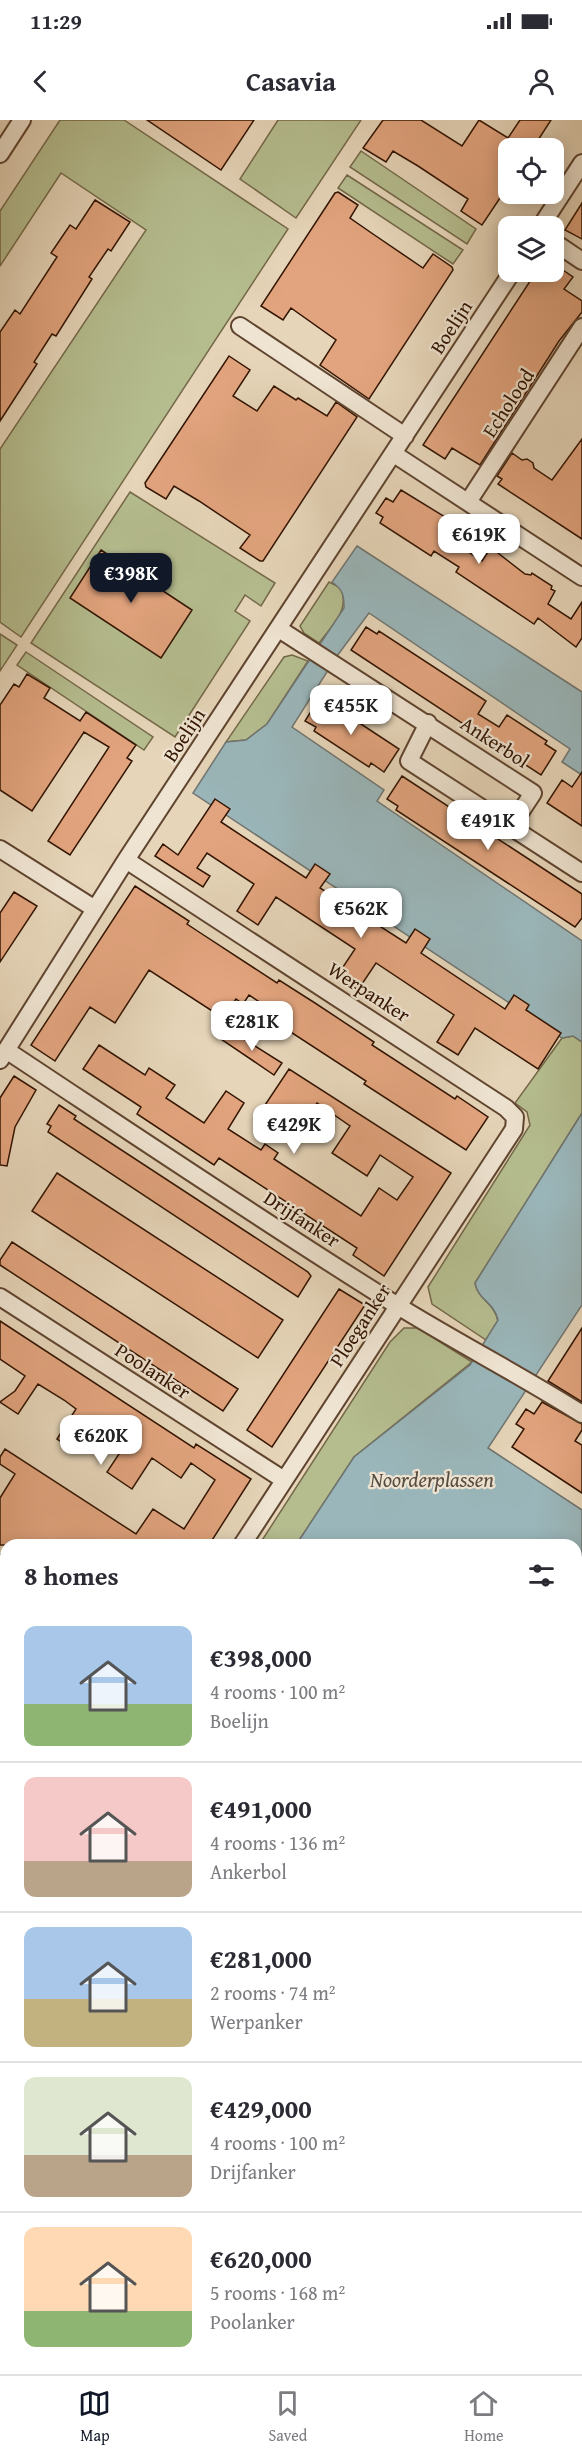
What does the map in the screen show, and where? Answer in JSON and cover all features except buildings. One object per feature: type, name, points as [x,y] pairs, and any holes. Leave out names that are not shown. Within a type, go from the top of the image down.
[{"type":"street","points":[[0,154],[22,120]]},
{"type":"street","points":[[548,216],[582,163]]},
{"type":"street","points":[[564,249],[582,261]]},
{"type":"street","name":"Boelijn","points":[[3,1055],[126,860],[505,282]]},
{"type":"street","points":[[240,326],[405,436]]},
{"type":"street","name":"Echolood","points":[[468,502],[582,327]]},
{"type":"street","points":[[394,454],[582,577]]},
{"type":"street","name":"Ankerbol","points":[[279,629],[534,793],[510,828]]},
{"type":"street","points":[[428,723],[409,761],[582,873]]},
{"type":"street","points":[[0,849],[95,909]]},
{"type":"street","name":"Werpanker","points":[[126,860],[506,1108],[515,1117],[514,1129]]},
{"type":"street","name":"Drijfanker","points":[[3,1055],[398,1306],[582,1414]]},
{"type":"street","name":"Ploeganker","points":[[246,1539],[514,1129]]},
{"type":"street","name":"Poolanker","points":[[0,1297],[284,1480]]},
{"type":"green space","points":[[60,120],[124,120],[288,229],[21,637],[0,622],[0,449],[146,230],[61,173],[0,266],[0,211]]},
{"type":"green space","points":[[278,120],[361,120],[296,218],[240,179]]},
{"type":"green space","points":[[361,151],[476,229],[467,244],[350,167]]},
{"type":"green space","points":[[347,175],[463,250],[453,264],[338,188]]},
{"type":"green space","points":[[130,492],[275,583],[261,606],[245,595],[235,611],[250,621],[175,737],[31,643]]},
{"type":"green space","points":[[329,582],[341,588],[343,604],[334,624],[319,643],[304,633],[300,626]]},
{"type":"green space","points":[[0,634],[17,645],[0,671]]},
{"type":"green space","points":[[26,652],[153,737],[144,750],[17,665]]},
{"type":"green space","points":[[292,655],[308,661],[267,724],[246,740],[226,742],[284,657]]},
{"type":"green space","points":[[573,1036],[582,1042],[582,1113],[475,1283],[479,1293],[493,1309],[498,1321],[486,1340],[432,1304],[428,1287],[530,1125],[527,1112],[515,1103],[562,1038]]},
{"type":"green space","points":[[404,1328],[418,1328],[472,1362],[354,1457],[300,1539],[263,1539],[390,1342]]},
{"type":"water","points":[[357,546],[582,692],[582,775],[562,762],[570,749],[369,613],[337,656],[292,727],[384,790],[377,801],[582,941],[582,1042],[573,1036],[562,1038],[193,793],[226,742],[246,740],[267,724],[344,608],[342,593],[332,582]]},
{"type":"water","name":"Noorderplassen","points":[[582,1113],[582,1305],[488,1448],[582,1510],[582,1539],[300,1539],[354,1457],[470,1365],[498,1320],[493,1309],[479,1293],[475,1283]]}]
